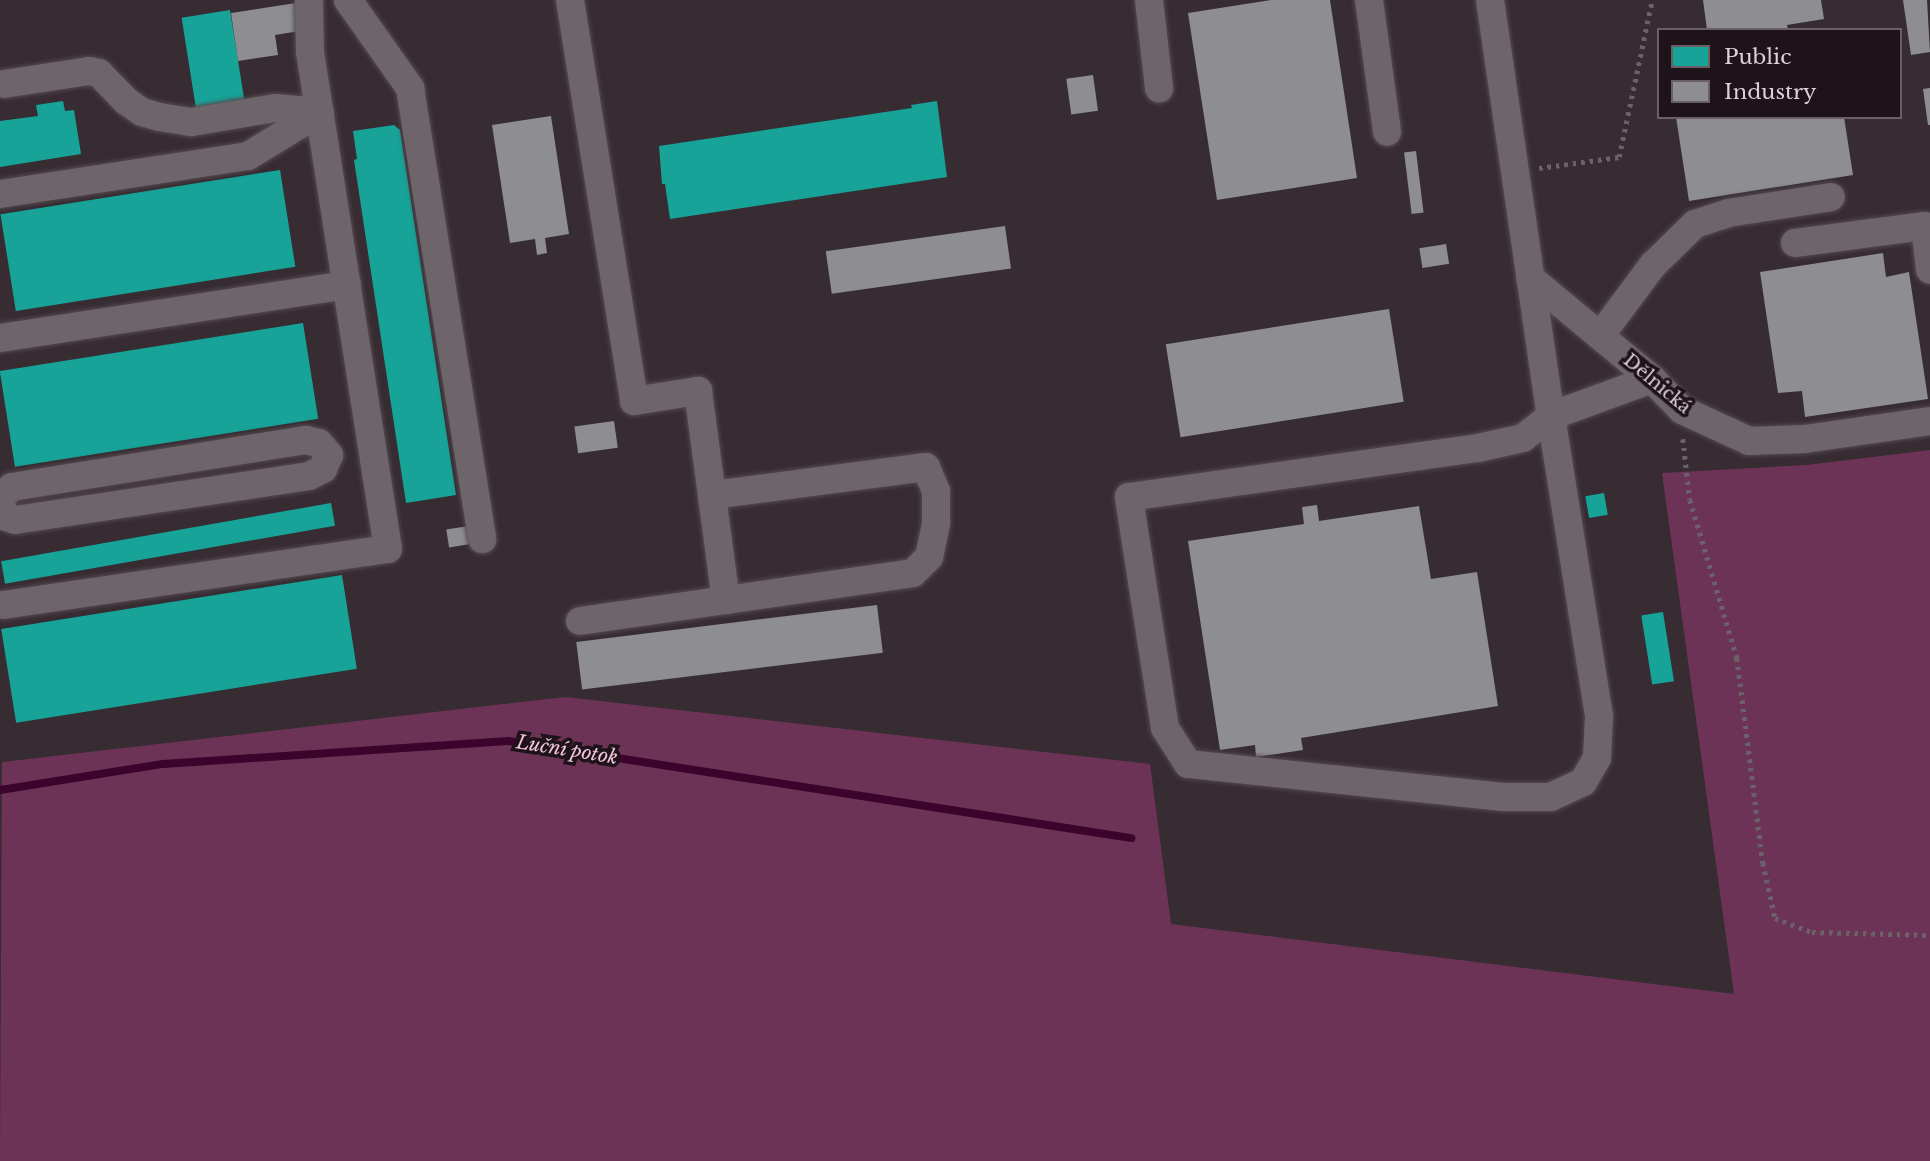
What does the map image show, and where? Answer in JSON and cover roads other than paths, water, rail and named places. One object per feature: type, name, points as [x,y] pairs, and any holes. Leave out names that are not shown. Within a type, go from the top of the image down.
[{"type":"street","points":[[4,605],[388,550],[310,52],[309,0]]},
{"type":"street","points":[[348,0],[410,88],[482,539]]},
{"type":"street","points":[[570,0],[634,401],[698,391],[726,600]]},
{"type":"street","points":[[1149,0],[1159,88]]},
{"type":"street","points":[[1369,0],[1387,132]]},
{"type":"street","points":[[1490,0],[1530,278],[1551,416],[1562,487],[1599,717],[1597,758],[1583,782],[1551,797],[1503,797],[1188,764],[1165,728],[1129,497],[1478,448],[1523,438],[1551,416],[1652,379]]},
{"type":"street","points":[[4,84],[89,71],[99,73],[126,101],[142,112],[192,122],[275,108],[320,112]]},
{"type":"street","points":[[0,194],[248,156],[320,112]]},
{"type":"street","points":[[1600,336],[1653,265],[1695,224],[1728,213],[1831,197]]},
{"type":"street","points":[[1795,243],[1925,226],[1930,270]]},
{"type":"street","name":"Dělnická","points":[[1530,278],[1652,379],[1682,410],[1749,441],[1805,439],[1930,421]]},
{"type":"street","points":[[0,338],[347,285]]},
{"type":"street","points":[[0,498],[12,487],[306,440],[319,443],[329,455]]},
{"type":"street","points":[[329,455],[372,449]]},
{"type":"street","points":[[0,504],[6,517],[15,520],[309,476],[323,469],[329,455]]},
{"type":"street","points":[[580,621],[913,573],[929,557],[936,523],[936,491],[926,467],[712,495]]},
{"type":"waterway","name":"Luční potok","points":[[0,790],[163,764],[508,741],[1131,838]]}]
